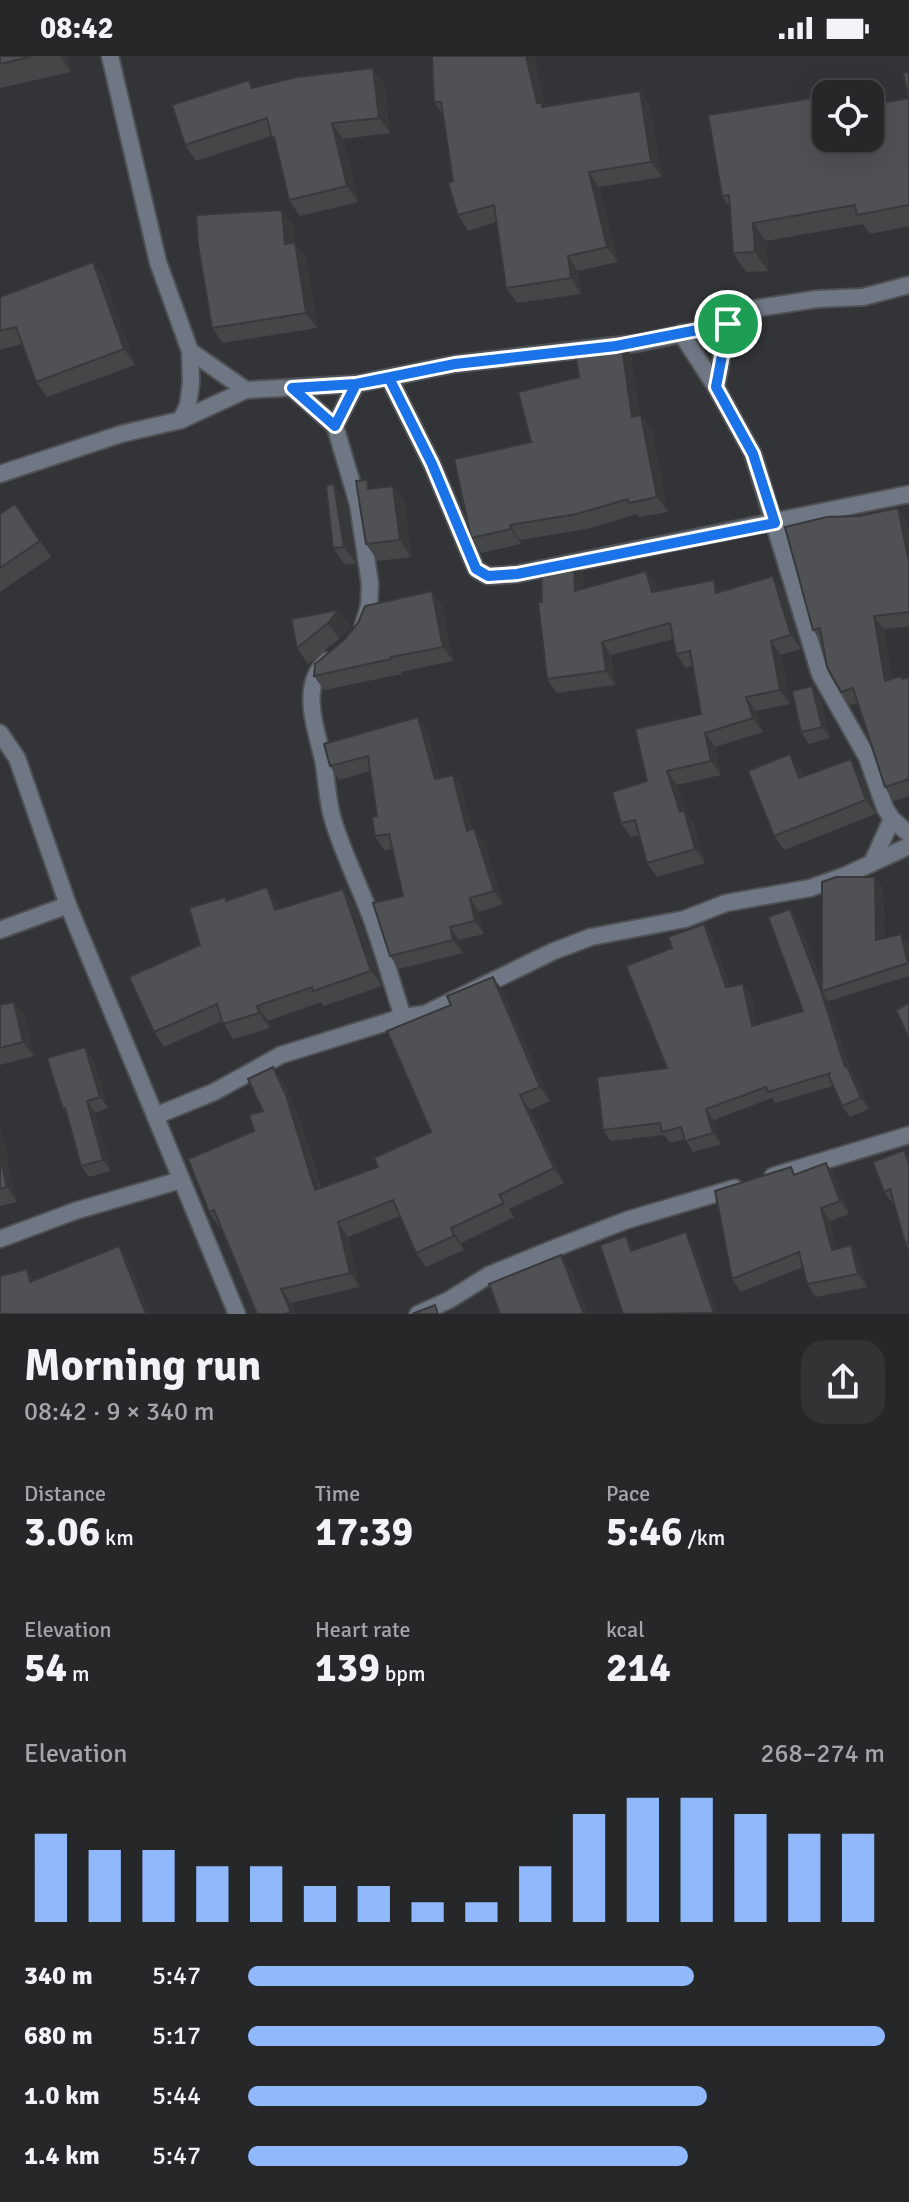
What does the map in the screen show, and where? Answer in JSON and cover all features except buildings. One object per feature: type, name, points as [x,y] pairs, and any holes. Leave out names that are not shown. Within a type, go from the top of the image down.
[{"type":"street","points":[[110,56],[158,262],[190,351],[191,383],[188,405],[181,420]]},
{"type":"street","points":[[0,474],[121,434],[181,420],[246,390],[356,384],[455,364],[616,346],[728,324],[758,308],[817,299],[863,297],[909,285]]},
{"type":"street","points":[[716,387],[728,324]]},
{"type":"street","points":[[681,333],[716,387],[753,454],[820,674],[867,757],[880,799],[892,819],[909,834]]},
{"type":"street","points":[[190,351],[246,390]]},
{"type":"street","points":[[389,378],[432,464],[476,569],[488,576],[517,574],[909,494]]},
{"type":"street","points":[[335,426],[356,384]]},
{"type":"street","points":[[292,388],[335,426],[358,504],[370,584],[366,618],[355,638]]},
{"type":"street","points":[[335,654],[315,673],[312,688],[314,721],[326,771],[327,797],[333,822],[372,919],[403,1017]]},
{"type":"street","points":[[0,733],[17,758],[68,905],[237,1314]]},
{"type":"street","points":[[872,863],[892,819]]},
{"type":"street","points":[[155,1116],[214,1092],[281,1055],[403,1017],[425,1014],[554,951],[591,937],[685,919],[726,903],[810,888],[909,846]]},
{"type":"street","points":[[0,930],[68,905]]},
{"type":"street","points":[[418,1314],[449,1300],[489,1275],[627,1220],[909,1135]]},
{"type":"street","points":[[0,1239],[75,1211],[181,1180]]},
{"type":"route","points":[[728,324],[638,343],[455,364],[356,384],[292,388],[335,426],[356,384],[389,378],[432,464],[476,569],[488,576],[517,574],[775,523],[753,454],[716,387],[728,324]]}]
